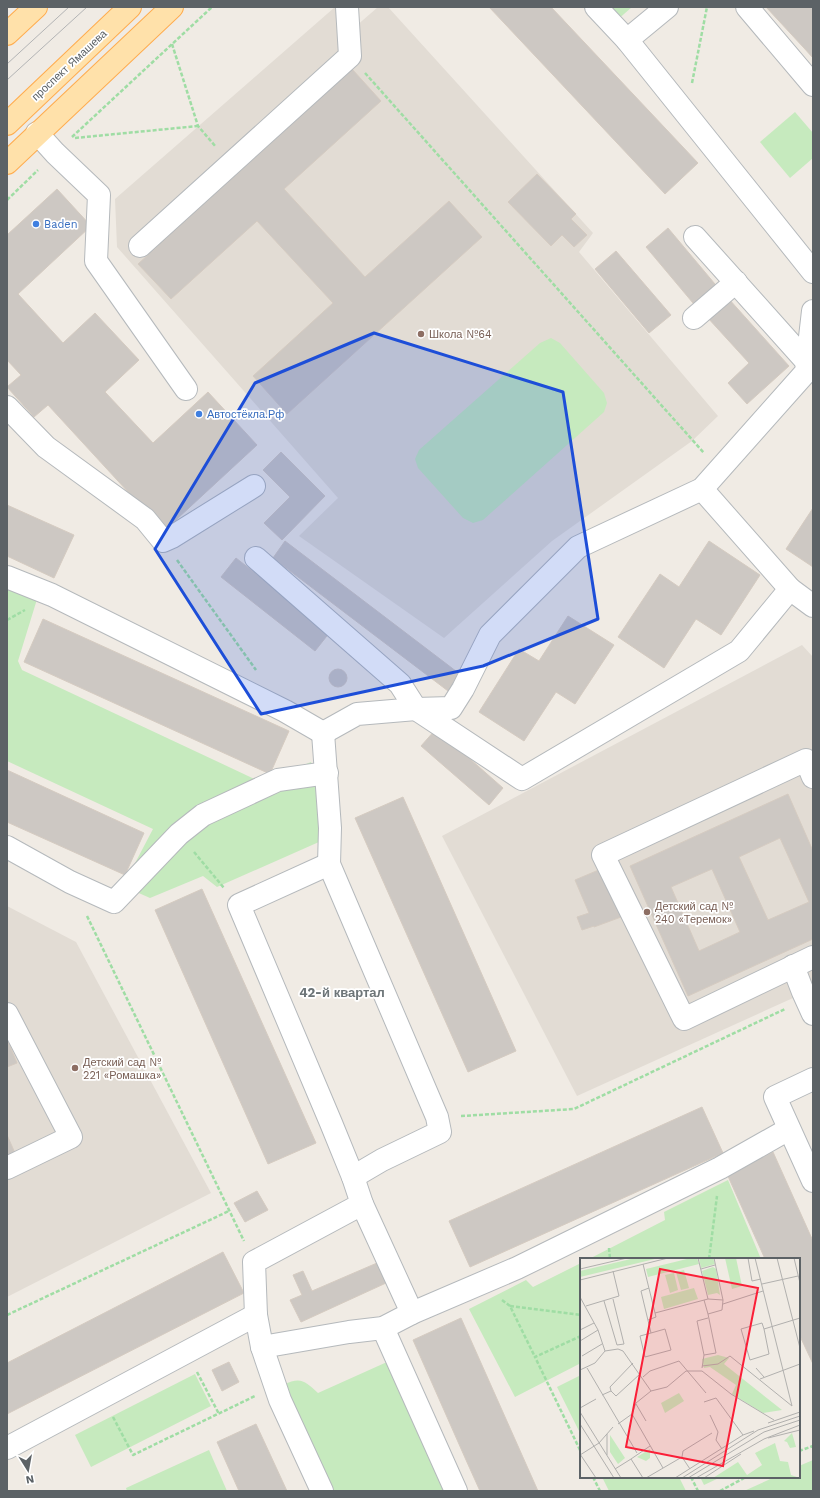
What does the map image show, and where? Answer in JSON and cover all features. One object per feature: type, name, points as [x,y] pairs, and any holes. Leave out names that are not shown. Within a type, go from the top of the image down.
[{"type":"main road","points":[[7,34],[36,7]]},
{"type":"main road","name":"проспект Ямашева","points":[[7,124],[130,7]]},
{"type":"main road","points":[[7,163],[172,7]]},
{"type":"lane","points":[[140,246],[350,56],[347,7]]},
{"type":"lane","points":[[596,7],[627,40],[813,272]]},
{"type":"lane","points":[[627,40],[667,7]]},
{"type":"lane","points":[[747,7],[813,85]]},
{"type":"lane","points":[[37,133],[55,153],[99,195],[96,261],[186,389]]},
{"type":"lane","points":[[695,237],[806,361]]},
{"type":"lane","points":[[694,318],[736,282]]},
{"type":"lane","points":[[323,734],[357,714],[416,708],[451,708],[463,689],[490,635],[578,547],[702,489],[806,372],[806,361],[813,311]]},
{"type":"lane","points":[[7,407],[46,447],[145,519],[163,541],[172,537],[254,486]]},
{"type":"lane","points":[[702,489],[790,589],[813,606]]},
{"type":"lane","points":[[256,558],[400,684],[416,708],[522,779],[739,651],[790,589]]},
{"type":"lane","points":[[7,577],[52,595],[285,711],[323,734]]},
{"type":"lane","points":[[323,734],[330,828],[329,864],[436,1117],[440,1132],[382,1160],[353,1177]]},
{"type":"lane","points":[[813,777],[806,760],[603,856],[684,1019],[813,957]]},
{"type":"lane","points":[[7,847],[70,882],[114,902],[179,834],[203,815],[278,780],[327,773]]},
{"type":"lane","points":[[329,864],[239,905],[353,1177],[362,1204],[412,1313]]},
{"type":"lane","points":[[793,966],[810,1006]]},
{"type":"lane","points":[[7,1014],[71,1137],[7,1168]]},
{"type":"lane","points":[[813,1079],[775,1097],[813,1181]]},
{"type":"lane","points":[[262,1347],[349,1332],[383,1328],[412,1313],[524,1265],[720,1168],[789,1129]]},
{"type":"lane","points":[[322,1491],[280,1400],[262,1347],[256,1315],[254,1262],[362,1204]]},
{"type":"lane","points":[[7,1448],[256,1315]]},
{"type":"lane","points":[[383,1328],[456,1491]]},
{"type":"path","points":[[172,44],[198,126],[70,139],[172,44],[212,7]]},
{"type":"path","points":[[686,114],[707,7]]},
{"type":"path","points":[[350,56],[692,440]]},
{"type":"path","points":[[7,200],[55,153]]},
{"type":"path","points":[[163,541],[258,673]]},
{"type":"path","points":[[179,834],[239,905]]},
{"type":"path","points":[[70,882],[254,1262]]},
{"type":"path","points":[[436,1117],[574,1109],[810,1006]]},
{"type":"path","points":[[709,1258],[720,1168]]},
{"type":"path","points":[[7,1315],[229,1211]]},
{"type":"path","points":[[482,1284],[510,1306],[580,1450]]},
{"type":"path","points":[[510,1306],[580,1315]]},
{"type":"path","points":[[535,1357],[580,1336]]},
{"type":"path","points":[[186,1352],[219,1414]]},
{"type":"path","points":[[103,1396],[133,1455],[276,1386]]},
{"type":"path","points":[[800,1450],[813,1446]]},
{"type":"path","points":[[594,1478],[600,1491]]},
{"type":"path","points":[[692,1478],[698,1491]]},
{"type":"path","points":[[720,1491],[744,1478]]},
{"type":"highlighted area","points":[[374,333],[563,392],[598,619],[483,666],[261,714],[155,549],[255,383]]},
{"type":"shaded area","name":"Школа №64","points":[[335,7],[338,7],[355,27],[378,7],[388,7],[593,233],[579,252],[718,416],[692,441],[552,541],[444,638],[299,536],[338,498],[117,247],[115,199]]},
{"type":"shaded area","name":"Детский сад № 240 «Теремок»","points":[[802,645],[813,657],[813,989],[577,1096],[442,836]]},
{"type":"shaded area","name":"Детский сад № 221 «Ромашка»","points":[[7,906],[76,942],[211,1193],[7,1297]]},
{"type":"green space","points":[[610,7],[632,7],[616,21]]},
{"type":"green space","points":[[795,112],[813,133],[813,158],[790,178],[760,142]]},
{"type":"green space","points":[[551,338],[560,343],[604,393],[607,403],[604,412],[483,520],[473,523],[463,518],[418,468],[415,459],[419,450],[540,343]]},
{"type":"green space","points":[[7,583],[38,596],[18,661],[22,670],[261,782],[311,762],[337,834],[217,887],[203,876],[150,898],[123,886],[153,829],[7,761]]},
{"type":"green space","points":[[728,1180],[761,1258],[591,1258],[665,1220],[664,1212]]},
{"type":"green space","points":[[580,1264],[580,1364],[515,1397],[469,1309],[526,1280],[533,1287]]},
{"type":"green space","points":[[387,1362],[450,1491],[328,1491],[283,1385],[299,1380],[310,1385],[318,1393]]},
{"type":"green space","points":[[195,1374],[211,1406],[91,1467],[75,1435]]},
{"type":"green space","points":[[580,1376],[580,1433],[557,1387]]},
{"type":"green space","points":[[209,1450],[227,1491],[127,1491],[126,1488]]},
{"type":"green space","points":[[813,1460],[813,1491],[744,1491],[773,1478],[800,1478],[800,1466]]},
{"type":"green space","points":[[602,1478],[680,1478],[686,1491],[609,1491]]},
{"type":"green space","points":[[700,1478],[719,1478],[704,1485]]},
{"type":"building","points":[[489,7],[551,7],[698,163],[665,194]]},
{"type":"building","points":[[766,7],[813,7],[813,58],[804,48]]},
{"type":"building","points":[[352,69],[381,101],[284,189],[365,277],[449,201],[482,237],[287,414],[253,376],[333,303],[257,221],[171,299],[138,264]]},
{"type":"building","points":[[537,174],[576,214],[571,219],[587,235],[574,247],[562,235],[551,246],[508,202]]},
{"type":"building","points":[[57,189],[91,226],[18,294],[63,343],[95,313],[139,360],[105,392],[153,443],[208,392],[257,445],[164,531],[48,405],[34,417],[7,387],[21,375],[7,360],[7,235]]},
{"type":"building","points":[[668,228],[720,290],[698,309],[646,247]]},
{"type":"building","points":[[616,251],[671,315],[649,333],[595,269]]},
{"type":"building","points":[[728,298],[789,366],[747,404],[728,383],[749,363],[707,317]]},
{"type":"building","points":[[281,452],[325,496],[282,540],[264,523],[290,497],[263,470]]},
{"type":"building","points":[[7,505],[74,535],[54,578],[7,556]]},
{"type":"building","points":[[813,508],[813,567],[786,549]]},
{"type":"building","points":[[285,541],[465,678],[452,694],[273,558]]},
{"type":"building","points":[[709,541],[760,575],[721,635],[696,619],[664,668],[618,637],[660,574],[679,587]]},
{"type":"building","points":[[236,558],[330,632],[315,651],[221,577]]},
{"type":"building","points":[[568,616],[614,645],[575,704],[556,692],[524,741],[479,712],[519,649],[539,661]]},
{"type":"building","points":[[43,619],[289,731],[270,774],[24,662]]},
{"type":"building","points":[[334,669],[342,669],[347,674],[345,685],[342,687],[334,687],[329,682],[329,674]]},
{"type":"building","points":[[436,729],[503,788],[489,805],[421,746]]},
{"type":"building","points":[[7,770],[144,833],[125,875],[7,822]]},
{"type":"building","points":[[788,794],[813,851],[813,939],[688,996],[630,866]],"holes":[[[780,838],[809,902],[768,920],[739,857]],[[712,869],[740,932],[699,951],[671,887]]]},
{"type":"building","points":[[403,797],[516,1051],[468,1072],[355,818]]},
{"type":"building","points":[[601,869],[621,917],[582,930],[577,917],[589,913],[575,880]]},
{"type":"building","points":[[202,889],[316,1143],[268,1164],[155,910]]},
{"type":"building","points":[[7,1039],[17,1063],[7,1067]]},
{"type":"building","points":[[702,1107],[723,1153],[470,1267],[449,1221]]},
{"type":"building","points":[[7,1135],[15,1153],[7,1156]]},
{"type":"building","points":[[773,1152],[813,1241],[813,1364],[800,1336],[800,1258],[765,1258],[727,1174]]},
{"type":"building","points":[[257,1191],[268,1210],[245,1222],[234,1203]]},
{"type":"building","points":[[223,1252],[244,1293],[7,1414],[7,1363]]},
{"type":"building","points":[[377,1263],[386,1283],[301,1322],[290,1300],[302,1295],[293,1275],[303,1271],[312,1291]]},
{"type":"building","points":[[461,1318],[538,1491],[480,1491],[466,1460],[413,1340]]},
{"type":"building","points":[[229,1362],[239,1382],[222,1391],[212,1370]]},
{"type":"building","points":[[256,1424],[287,1491],[239,1491],[217,1442]]},
{"type":"tram line","points":[[7,64],[69,7]]},
{"type":"tram line","points":[[7,80],[87,7]]},
{"type":"place","name":"Baden","points":[[36,224]]},
{"type":"place","name":"Школа №64","points":[[421,334]]},
{"type":"place","name":"Автостёкла.Рф","points":[[199,414]]},
{"type":"place","name":"Детский сад № 240 «Теремок»","points":[[647,912]]},
{"type":"place","name":"Детский сад № 221 «Ромашка»","points":[[75,1068]]},
{"type":"district","name":"42-й квартал","points":[[342,992]]}]
